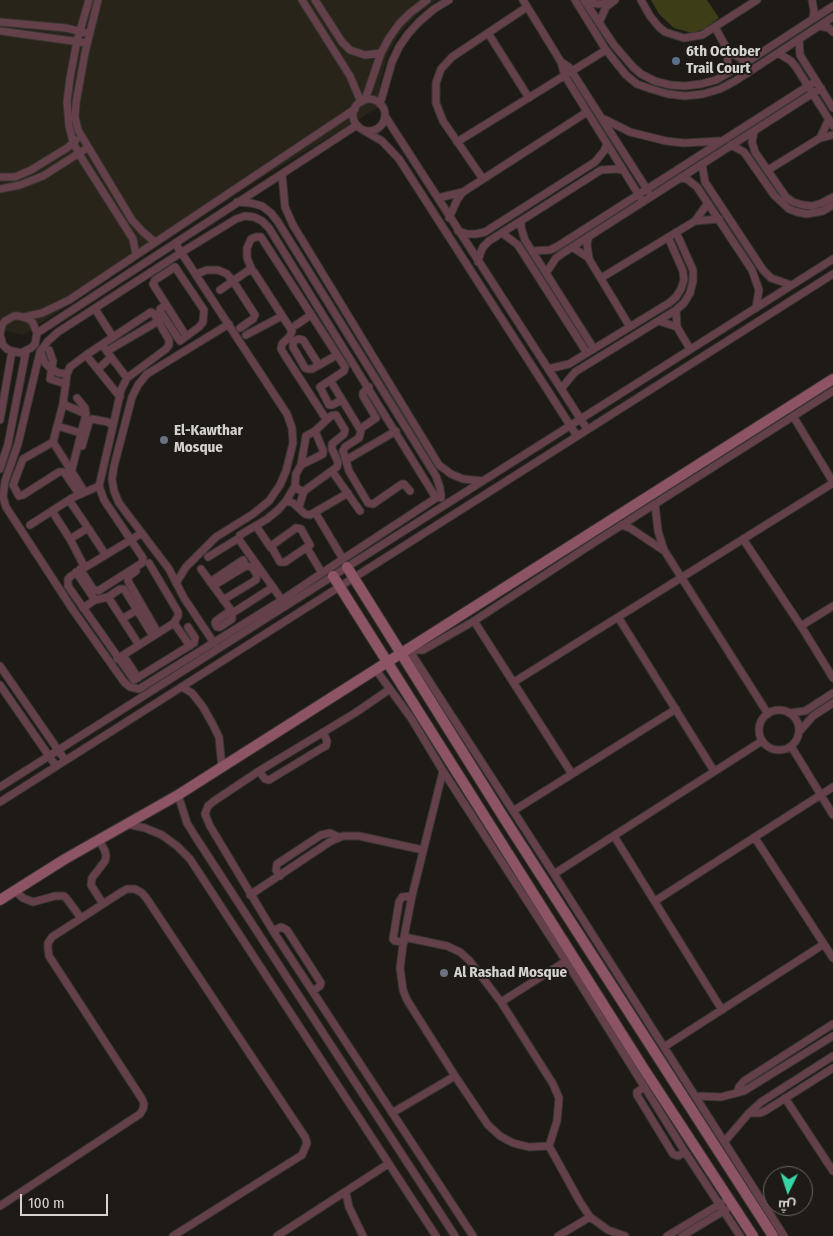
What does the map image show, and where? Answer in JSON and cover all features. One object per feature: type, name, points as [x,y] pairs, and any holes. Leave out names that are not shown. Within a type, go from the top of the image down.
[{"type":"street","points":[[89,0],[77,41],[67,102],[69,126],[73,142],[79,154],[133,239],[136,255]]},
{"type":"street","points":[[98,0],[87,43],[75,110],[76,124],[80,137],[132,220],[142,232],[155,242]]},
{"type":"street","points":[[302,0],[350,76],[363,101]]},
{"type":"street","points":[[315,0],[346,46],[355,52],[365,55],[381,53]]},
{"type":"street","points":[[24,316],[33,323],[37,333],[34,344],[21,353],[12,351],[3,345],[0,330],[9,318],[42,313],[56,307],[355,109],[363,101],[381,53],[398,24],[426,0]]},
{"type":"street","points":[[380,104],[392,62],[399,47],[419,22],[434,9],[449,0]]},
{"type":"street","points":[[522,0],[560,62],[565,76],[643,202]]},
{"type":"street","points":[[575,0],[606,50],[626,75],[637,84],[668,94],[685,96],[720,89],[833,17]]},
{"type":"street","points":[[641,0],[650,16],[665,32],[674,36],[693,37],[715,27],[758,0]]},
{"type":"street","points":[[812,0],[813,19]]},
{"type":"street","points":[[585,1],[626,60],[641,74],[655,81],[685,86],[716,80],[833,6]]},
{"type":"street","points":[[585,1],[598,4],[613,1]]},
{"type":"street","points":[[599,23],[603,12],[613,1]]},
{"type":"street","points":[[483,179],[442,121],[436,103],[436,84],[441,69],[452,57],[527,8]]},
{"type":"street","points":[[0,22],[80,30],[90,34]]},
{"type":"street","points":[[820,26],[828,28],[833,32]]},
{"type":"street","points":[[715,27],[728,51],[727,73]]},
{"type":"street","points":[[0,31],[87,43]]},
{"type":"street","points":[[488,33],[529,98]]},
{"type":"street","points":[[799,39],[800,55],[833,108]]},
{"type":"street","points":[[457,142],[606,50]]},
{"type":"street","points":[[728,51],[747,62]]},
{"type":"street","points":[[778,53],[791,61],[833,126]]},
{"type":"street","points":[[560,62],[569,67],[651,196]]},
{"type":"street","points":[[532,251],[550,250],[558,246],[816,81]]},
{"type":"street","points":[[546,273],[556,258],[572,247],[821,88]]},
{"type":"street","points":[[363,101],[373,100],[380,104],[384,108],[385,116],[383,123],[376,130],[363,130]]},
{"type":"street","points":[[355,109],[354,119],[357,125],[382,141],[399,159],[576,436]]},
{"type":"street","points":[[438,198],[463,192],[587,112]]},
{"type":"street","points":[[385,116],[587,429]]},
{"type":"street","points":[[602,118],[630,132],[666,141],[703,143],[722,141]]},
{"type":"street","points":[[820,138],[829,119]]},
{"type":"street","points":[[37,333],[357,125]]},
{"type":"street","points":[[754,131],[752,142],[756,152],[780,190],[794,202],[812,206],[833,197]]},
{"type":"street","points":[[768,170],[820,138],[833,135]]},
{"type":"street","points":[[0,177],[15,177],[30,170],[80,137]]},
{"type":"street","points":[[458,231],[467,234],[485,232],[595,162],[607,144]]},
{"type":"street","points":[[732,145],[742,150],[748,156],[774,195],[789,209],[807,214],[823,211],[833,205]]},
{"type":"street","points":[[0,189],[32,181],[87,148]]},
{"type":"street","points":[[748,156],[750,150],[756,152]]},
{"type":"street","points":[[702,164],[703,176],[708,186],[766,275],[776,281],[791,285]]},
{"type":"street","points":[[478,262],[483,247],[601,170],[616,168],[623,170]]},
{"type":"street","points":[[282,174],[285,206],[293,225],[439,465],[451,474],[463,479],[484,481]]},
{"type":"street","points":[[680,178],[692,182],[701,192],[756,276],[759,290],[756,308]]},
{"type":"street","points":[[701,192],[708,186]]},
{"type":"street","points":[[552,190],[557,198]]},
{"type":"street","points":[[450,218],[457,200],[463,192]]},
{"type":"street","points":[[237,202],[262,206],[278,222],[432,470],[438,482],[440,508]]},
{"type":"street","points":[[601,278],[695,221],[708,203]]},
{"type":"street","points":[[439,497],[268,228],[262,221],[254,217],[245,216],[236,219],[182,252],[58,332],[48,341],[40,352],[22,428],[4,486],[3,497],[6,507],[73,610],[130,688],[139,689],[282,600],[322,572],[345,563],[484,481],[833,259]]},
{"type":"street","points":[[695,221],[718,219]]},
{"type":"street","points":[[521,221],[525,240],[594,348]]},
{"type":"street","points":[[561,389],[576,372],[659,321],[684,303],[690,293],[693,270],[676,232]]},
{"type":"street","points":[[502,233],[518,245],[587,353]]},
{"type":"street","points":[[589,236],[587,244],[589,259]]},
{"type":"street","points":[[548,369],[570,364],[676,297],[684,280],[683,271],[668,237]]},
{"type":"street","points":[[326,419],[281,349],[282,344],[292,331],[252,270],[247,258],[247,248],[251,239],[261,238],[345,369],[320,387],[328,404],[332,405],[342,400]]},
{"type":"street","points":[[518,245],[525,240]]},
{"type":"street","points":[[176,243],[286,414],[292,428],[293,442],[286,471],[280,485],[269,501],[253,514],[216,537],[186,567],[176,583]]},
{"type":"street","points":[[572,247],[589,259],[630,327]]},
{"type":"street","points":[[81,493],[53,442],[70,367],[147,313],[151,312],[161,319],[180,341],[199,327],[203,322],[204,310],[175,267],[153,284],[186,336]]},
{"type":"street","points":[[196,274],[207,270],[218,270],[227,274],[233,281],[255,315],[253,319],[240,328]]},
{"type":"street","points":[[220,290],[249,270],[252,270]]},
{"type":"street","points":[[0,802],[833,274]]},
{"type":"street","points":[[80,569],[93,589],[98,591],[142,563],[144,558],[104,500],[99,486],[121,390],[127,378],[169,345],[160,309],[166,305]]},
{"type":"street","points":[[95,308],[113,336]]},
{"type":"street","points":[[676,310],[677,327],[690,349]]},
{"type":"street","points":[[296,325],[311,315]]},
{"type":"street","points":[[246,335],[282,316]]},
{"type":"street","points":[[0,317],[9,318]]},
{"type":"street","points":[[98,369],[109,354],[161,319]]},
{"type":"street","points":[[659,321],[677,327]]},
{"type":"street","points":[[214,643],[184,598],[169,569],[119,503],[112,479],[132,397],[138,385],[147,374],[229,324]]},
{"type":"street","points":[[102,344],[127,378]]},
{"type":"street","points":[[49,350],[54,361],[50,379],[66,384]]},
{"type":"street","points":[[0,420],[12,351]]},
{"type":"street","points":[[0,469],[8,444],[26,351]]},
{"type":"street","points":[[40,352],[45,363],[51,369],[59,373],[68,374]]},
{"type":"street","points":[[86,355],[120,397]]},
{"type":"street","points":[[319,365],[337,355]]},
{"type":"street","points":[[0,900],[99,840],[178,796],[833,379]]},
{"type":"street","points":[[330,380],[359,427],[361,434],[359,438],[344,449],[349,473],[369,504],[373,504],[402,484],[410,491]]},
{"type":"street","points":[[359,427],[376,418],[363,396],[368,387]]},
{"type":"street","points":[[406,652],[423,650],[474,621],[621,525],[833,391]]},
{"type":"street","points":[[71,473],[86,414],[85,408],[77,398]]},
{"type":"street","points":[[63,404],[86,414]]},
{"type":"street","points":[[208,557],[239,538],[240,535],[278,510],[295,486],[296,474],[301,465],[306,436],[315,431],[326,419],[336,414],[345,430],[344,434],[333,442],[332,446],[323,450]]},
{"type":"street","points":[[514,682],[833,483],[793,416]]},
{"type":"street","points":[[82,446],[89,422],[92,420],[108,422],[113,426]]},
{"type":"street","points":[[57,426],[81,433]]},
{"type":"street","points":[[346,460],[396,430]]},
{"type":"street","points":[[301,465],[323,454],[315,431]]},
{"type":"street","points":[[359,438],[366,448]]},
{"type":"street","points":[[53,442],[23,459],[14,484],[16,492],[19,496],[23,495],[59,472],[64,472],[81,493]]},
{"type":"street","points":[[299,507],[304,491],[332,471],[338,464],[332,446]]},
{"type":"street","points":[[432,470],[439,465]]},
{"type":"street","points":[[332,471],[360,511]]},
{"type":"street","points":[[30,525],[70,499],[99,486]]},
{"type":"street","points":[[295,486],[299,490],[304,491]]},
{"type":"street","points":[[286,501],[293,502],[307,514],[315,512],[348,493]]},
{"type":"street","points":[[0,787],[333,576],[345,563],[439,497]]},
{"type":"street","points":[[70,499],[107,553]]},
{"type":"street","points":[[655,504],[658,531],[664,550],[768,714]]},
{"type":"street","points":[[52,511],[70,539],[80,569],[95,600]]},
{"type":"street","points":[[315,512],[354,577],[554,874],[784,1236]]},
{"type":"street","points":[[621,525],[664,550]]},
{"type":"street","points":[[256,526],[271,548],[283,563],[306,548],[310,543],[301,529],[296,528],[272,543],[271,548]]},
{"type":"street","points":[[70,539],[88,528],[107,553]]},
{"type":"street","points":[[142,533],[80,569],[68,578],[68,586],[120,657],[138,678],[194,643],[195,638],[188,627]]},
{"type":"street","points":[[239,538],[282,600]]},
{"type":"street","points":[[744,539],[833,678]]},
{"type":"street","points":[[306,548],[322,572]]},
{"type":"street","points":[[156,634],[128,581],[131,574],[159,556]]},
{"type":"street","points":[[212,584],[243,560],[246,566],[252,567],[257,578],[224,600]]},
{"type":"street","points":[[120,657],[174,623],[178,616],[178,612],[149,563]]},
{"type":"street","points":[[201,569],[232,614],[273,587]]},
{"type":"street","points":[[333,576],[611,1016],[727,1205],[740,1236]]},
{"type":"street","points":[[83,608],[95,600],[108,597],[124,589],[137,610],[156,634]]},
{"type":"street","points":[[108,597],[139,645]]},
{"type":"street","points":[[801,626],[833,606]]},
{"type":"street","points":[[122,619],[137,610]]},
{"type":"street","points":[[618,617],[714,771]]},
{"type":"street","points":[[474,621],[572,774]]},
{"type":"street","points":[[174,623],[190,646]]},
{"type":"street","points":[[406,652],[504,818],[773,1236]]},
{"type":"street","points":[[0,666],[65,760]]},
{"type":"street","points":[[376,670],[411,718],[685,1152],[753,1236]]},
{"type":"street","points":[[0,685],[56,766]]},
{"type":"street","points":[[182,687],[192,692],[219,737],[222,768]]},
{"type":"street","points":[[390,689],[214,801],[208,806],[205,814],[250,895],[472,1236]]},
{"type":"street","points":[[789,713],[797,721],[798,738],[791,746],[781,750],[770,748],[762,741],[759,728],[762,720],[768,714],[779,710],[789,713],[804,711],[833,694]]},
{"type":"street","points":[[799,732],[813,716],[833,703]]},
{"type":"street","points":[[512,811],[676,709]]},
{"type":"street","points":[[259,771],[265,779],[269,780],[326,746],[327,741],[323,732]]},
{"type":"street","points":[[554,874],[762,741]]},
{"type":"street","points":[[791,746],[833,815]]},
{"type":"street","points":[[443,771],[412,896],[404,939],[400,968],[403,990],[455,1076],[488,1125],[500,1136],[514,1143],[528,1147],[549,1146]]},
{"type":"street","points":[[655,901],[833,787]]},
{"type":"street","points":[[178,796],[184,817],[195,836],[455,1236]]},
{"type":"street","points":[[127,824],[145,828],[162,836],[177,846],[190,859],[436,1236]]},
{"type":"street","points":[[280,876],[276,870],[277,864],[320,835],[330,833],[339,837]]},
{"type":"street","points":[[250,895],[339,837],[354,835],[423,850]]},
{"type":"street","points":[[614,836],[722,1010]]},
{"type":"street","points":[[755,838],[833,958]]},
{"type":"street","points":[[99,840],[106,856],[102,866],[92,878],[90,885],[103,904]]},
{"type":"street","points":[[0,1206],[140,1114],[143,1109],[142,1099],[49,956],[48,949],[48,943],[52,937],[127,889],[135,889],[147,899],[305,1137],[306,1143],[302,1155],[173,1236]]},
{"type":"street","points":[[15,891],[22,898],[33,902],[55,896],[64,896],[81,918]]},
{"type":"street","points":[[412,896],[402,897],[399,902],[393,939],[395,941],[404,939],[446,946],[460,952],[470,960],[501,1002],[553,1084],[559,1098],[557,1121],[549,1146],[580,1202],[590,1217],[608,1230],[626,1236]]},
{"type":"street","points":[[273,931],[281,926],[287,930],[321,983],[313,991]]},
{"type":"street","points":[[664,1047],[824,944]]},
{"type":"street","points":[[501,1002],[566,961]]},
{"type":"street","points":[[611,1016],[626,1006]]},
{"type":"street","points":[[737,1094],[739,1087],[744,1081],[833,1024]]},
{"type":"street","points":[[696,1096],[721,1097],[737,1094],[754,1086],[833,1036]]},
{"type":"street","points":[[725,1141],[748,1113],[761,1102],[833,1056]]},
{"type":"street","points":[[748,1113],[765,1111],[833,1068]]},
{"type":"street","points":[[392,1113],[455,1076]]},
{"type":"street","points":[[785,1098],[833,1172]]},
{"type":"street","points":[[277,1236],[388,1164]]},
{"type":"street","points":[[346,1192],[350,1207],[363,1236]]},
{"type":"street","points":[[667,1236],[727,1205]]},
{"type":"street","points":[[682,1236],[727,1205]]},
{"type":"street","points":[[558,1236],[590,1217]]},
{"type":"shaded area","points":[[0,0],[437,0],[418,14],[398,35],[388,54],[380,83],[379,107],[258,180],[23,335],[0,329]]},
{"type":"shaded area","points":[[651,0],[707,0],[719,18],[704,29],[692,33],[674,28],[659,14]]},
{"type":"place","name":"6th October Trail Court","points":[[676,61]]},
{"type":"place","name":"El-Kawthar Mosque","points":[[164,440]]},
{"type":"place","name":"Al Rashad Mosque","points":[[444,973]]}]
